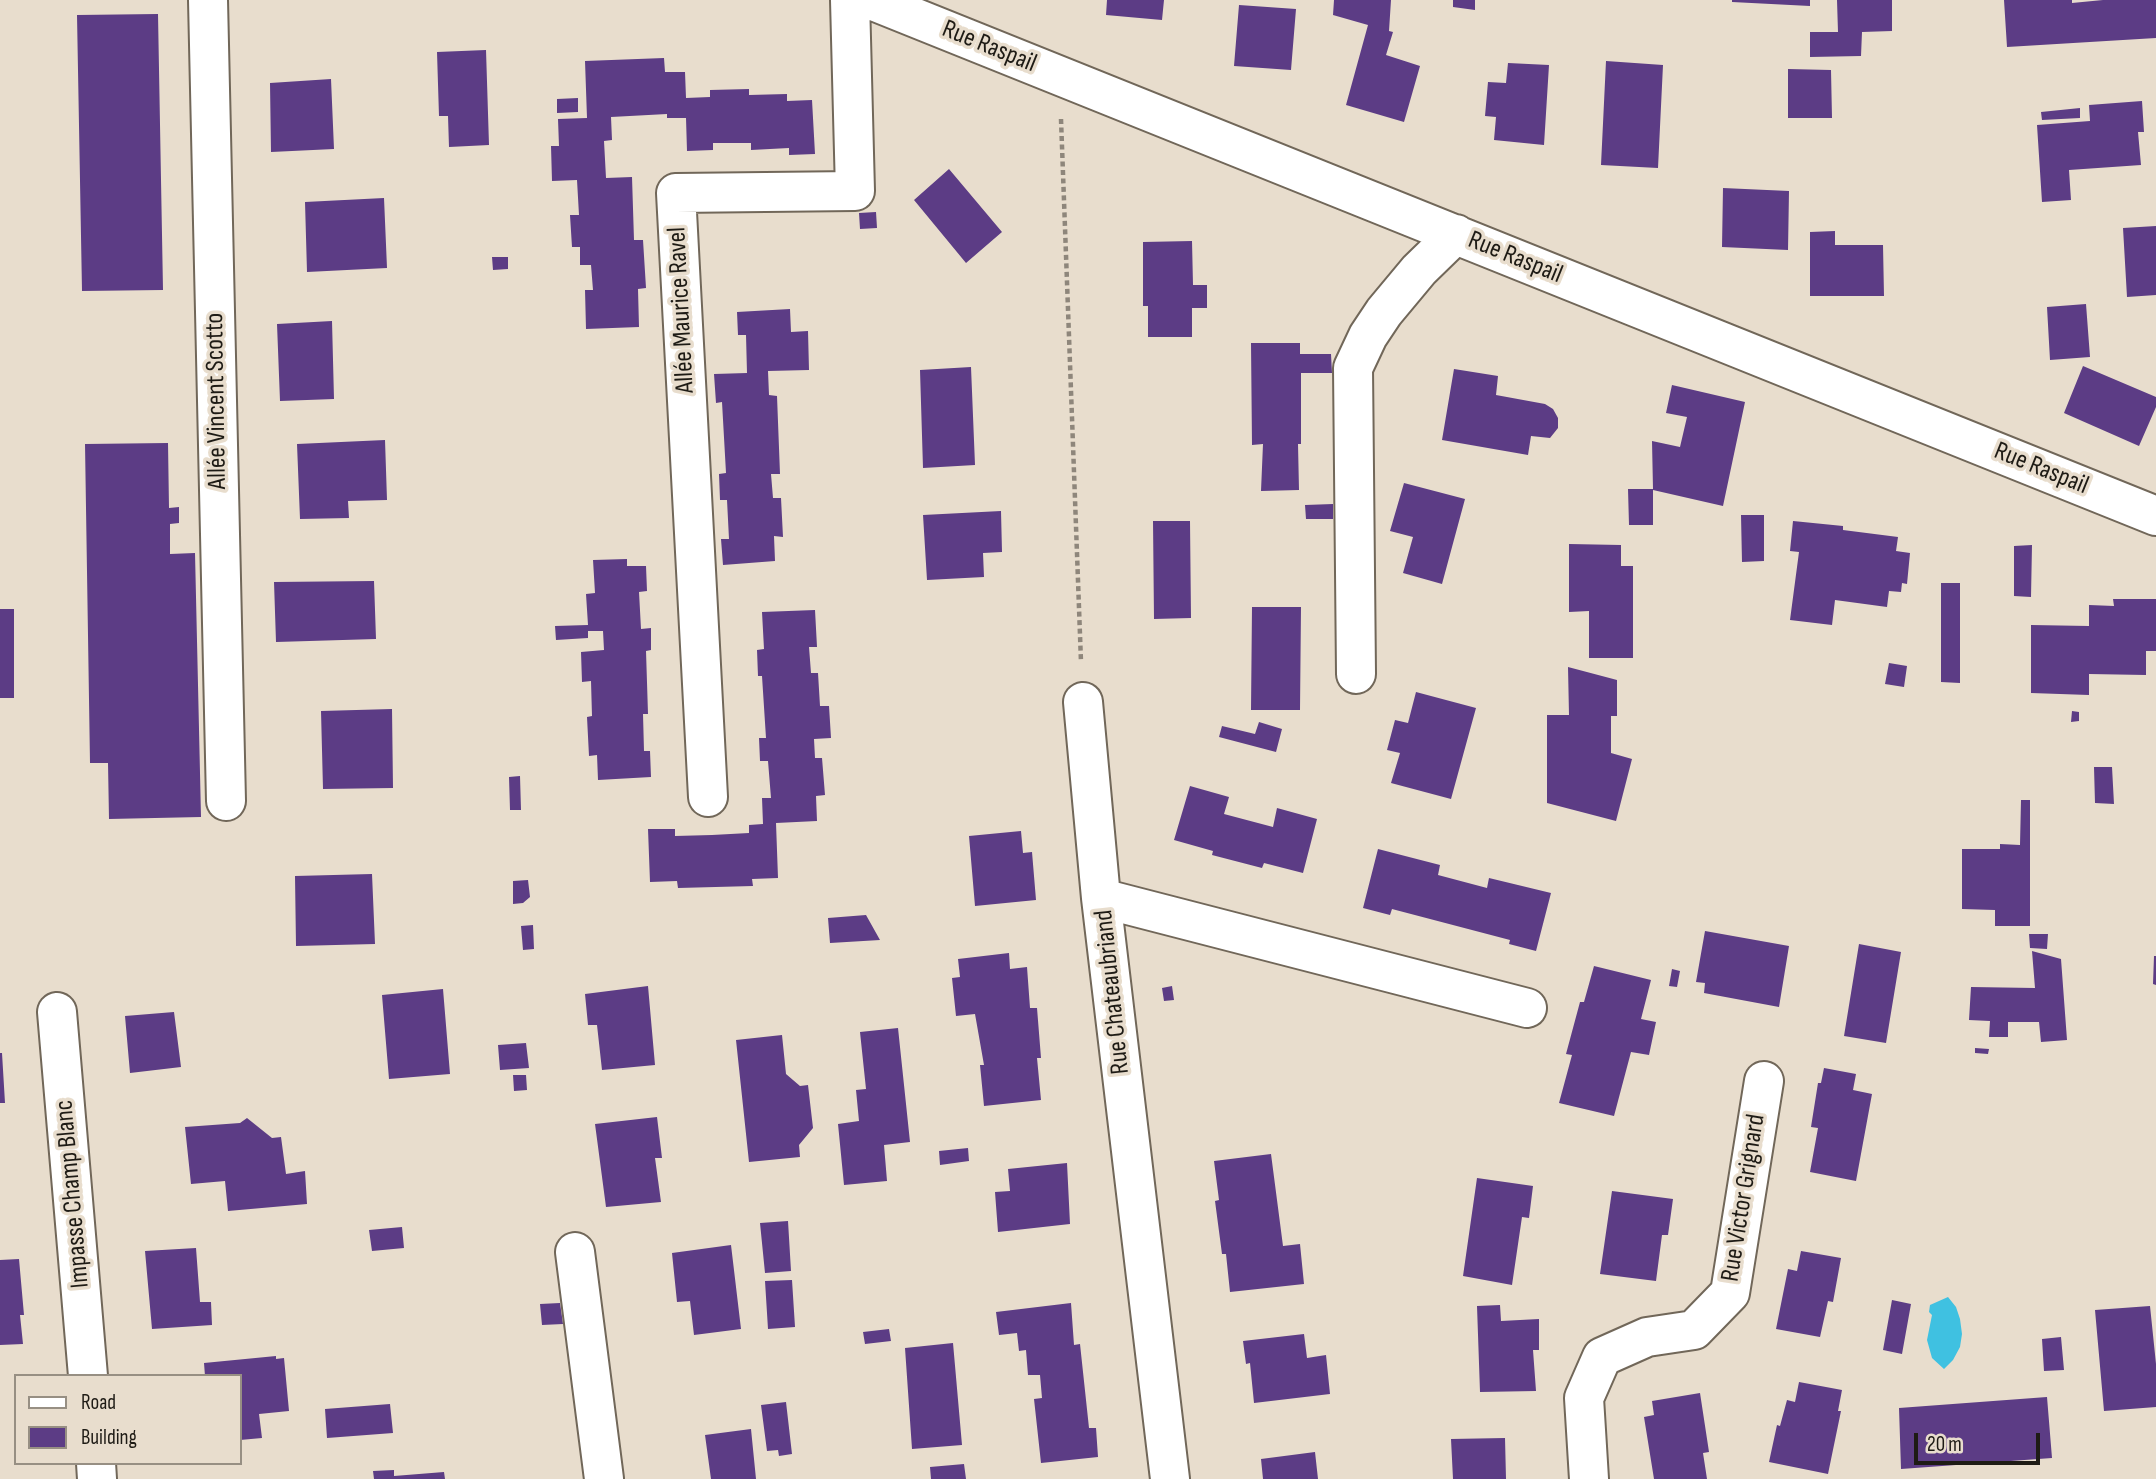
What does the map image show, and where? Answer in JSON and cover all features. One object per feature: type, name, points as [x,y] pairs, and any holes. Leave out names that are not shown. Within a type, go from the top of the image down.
[{"type":"street","name":"Allée Vincent Scotto","points":[[208,0],[226,802]]},
{"type":"street","name":"Rue Raspail","points":[[867,0],[2156,516]]},
{"type":"street","name":"Allée Maurice Ravel","points":[[708,797],[676,193],[855,191],[867,0]]},
{"type":"street","points":[[1356,674],[1353,368],[1368,336],[1384,312],[1419,270],[1456,234]]},
{"type":"street","points":[[1083,702],[1101,898]]},
{"type":"street","name":"Rue Chateaubriand","points":[[1170,1479],[1101,898],[1528,1008]]},
{"type":"street","name":"Impasse Champ Blanc","points":[[57,1012],[88,1374]]},
{"type":"street","name":"Rue Victor Grignard","points":[[1589,1479],[1584,1398],[1602,1357],[1647,1337],[1694,1330],[1730,1293],[1764,1082]]},
{"type":"street","points":[[575,1252],[604,1479]]},
{"type":"path","points":[[1060,76],[1083,702]]},
{"type":"water","points":[[1948,1297],[1956,1307],[1962,1334],[1960,1347],[1944,1369],[1932,1358],[1927,1340],[1932,1315],[1929,1312],[1930,1305]]},
{"type":"building","points":[[1107,0],[1164,0],[1162,20],[1106,15]]},
{"type":"building","points":[[1334,0],[1391,0],[1389,31],[1393,32],[1386,55],[1420,66],[1404,122],[1346,105],[1368,25],[1333,15]]},
{"type":"building","points":[[1453,0],[1475,0],[1475,10],[1453,7]]},
{"type":"building","points":[[1810,0],[1810,6],[1732,2]]},
{"type":"building","points":[[1837,0],[1892,0],[1892,31],[1862,32],[1861,56],[1810,57],[1810,32],[1838,32]]},
{"type":"building","points":[[2004,0],[2072,0],[2072,3],[2156,0],[2156,38],[2007,47]]},
{"type":"building","points":[[1239,5],[1296,9],[1291,70],[1234,66]]},
{"type":"building","points":[[158,14],[163,290],[82,291],[77,15]]},
{"type":"building","points":[[486,50],[489,145],[449,147],[448,116],[439,116],[437,52]]},
{"type":"building","points":[[664,58],[665,72],[685,72],[686,98],[710,97],[710,90],[749,89],[749,95],[787,94],[787,101],[812,100],[815,154],[789,155],[789,148],[751,150],[751,143],[713,143],[713,150],[687,151],[686,118],[667,118],[667,114],[611,117],[612,140],[604,141],[606,178],[632,177],[634,240],[643,240],[646,288],[638,289],[639,327],[586,329],[585,290],[593,290],[591,265],[580,265],[580,247],[572,247],[570,215],[579,215],[577,180],[552,181],[551,146],[559,146],[558,119],[587,118],[585,61]]},
{"type":"building","points":[[1606,61],[1663,65],[1658,168],[1601,165]]},
{"type":"building","points":[[1508,63],[1549,65],[1544,145],[1494,140],[1496,117],[1485,116],[1488,82],[1506,83]]},
{"type":"building","points":[[1788,69],[1831,70],[1832,118],[1788,118]]},
{"type":"building","points":[[331,79],[334,149],[271,152],[270,83]]},
{"type":"building","points":[[578,98],[578,112],[557,113],[557,99]]},
{"type":"building","points":[[2142,101],[2144,132],[2138,132],[2141,165],[2069,170],[2071,200],[2042,202],[2037,125],[2090,121],[2089,105]]},
{"type":"building","points":[[2080,108],[2080,118],[2042,120],[2041,112]]},
{"type":"building","points":[[949,169],[1002,232],[966,263],[914,200]]},
{"type":"building","points":[[1723,188],[1789,191],[1788,250],[1722,247]]},
{"type":"building","points":[[384,198],[387,268],[307,272],[305,202]]},
{"type":"building","points":[[876,212],[877,228],[860,229],[859,213]]},
{"type":"building","points":[[2156,226],[2156,295],[2127,297],[2123,228]]},
{"type":"building","points":[[1835,231],[1835,245],[1883,245],[1884,296],[1810,296],[1810,232]]},
{"type":"building","points":[[1192,241],[1193,285],[1207,285],[1207,308],[1192,308],[1192,337],[1148,337],[1148,306],[1143,306],[1143,242]]},
{"type":"building","points":[[492,257],[508,257],[508,269],[493,270]]},
{"type":"building","points":[[2086,304],[2090,357],[2050,360],[2047,307]]},
{"type":"building","points":[[790,309],[791,332],[808,331],[809,370],[768,371],[769,395],[777,396],[780,474],[771,474],[773,498],[781,498],[783,537],[774,536],[775,561],[723,565],[721,539],[729,539],[727,500],[720,500],[719,474],[726,473],[722,402],[716,403],[714,374],[747,373],[746,335],[738,335],[737,312]]},
{"type":"building","points":[[332,321],[334,399],[280,401],[277,324]]},
{"type":"building","points":[[1251,343],[1300,343],[1300,354],[1331,354],[1332,373],[1301,373],[1299,490],[1261,491],[1263,444],[1252,445]]},
{"type":"building","points":[[2083,366],[2156,397],[2156,407],[2139,446],[2064,413]]},
{"type":"building","points":[[971,367],[975,465],[923,468],[920,370]]},
{"type":"building","points":[[1454,369],[1498,376],[1496,395],[1545,404],[1553,409],[1558,418],[1558,428],[1550,438],[1531,436],[1528,455],[1442,440]]},
{"type":"building","points":[[1672,385],[1745,402],[1723,506],[1653,490],[1653,525],[1629,525],[1628,489],[1653,489],[1652,441],[1680,447],[1687,417],[1666,413]]},
{"type":"building","points":[[385,440],[387,500],[348,501],[349,518],[300,519],[297,444]]},
{"type":"building","points":[[168,443],[169,508],[179,507],[179,523],[170,524],[170,554],[195,553],[201,817],[109,819],[108,763],[90,763],[85,444]]},
{"type":"building","points":[[1404,483],[1465,499],[1442,584],[1403,573],[1413,537],[1390,531]]},
{"type":"building","points":[[1333,504],[1333,519],[1306,519],[1305,505]]},
{"type":"building","points":[[1001,511],[1002,552],[983,553],[984,577],[927,580],[923,515]]},
{"type":"building","points":[[1741,515],[1764,515],[1764,561],[1742,562]]},
{"type":"building","points":[[1153,521],[1190,521],[1191,618],[1154,619]]},
{"type":"building","points":[[1793,521],[1843,526],[1843,530],[1898,537],[1896,551],[1910,553],[1907,584],[1902,583],[1901,592],[1889,591],[1887,607],[1835,600],[1832,625],[1790,620],[1799,552],[1790,551]]},
{"type":"building","points":[[1569,544],[1621,545],[1621,566],[1633,566],[1633,658],[1589,658],[1589,611],[1569,612]]},
{"type":"building","points":[[2032,545],[2031,597],[2014,596],[2014,546]]},
{"type":"building","points":[[627,559],[627,566],[646,566],[647,591],[639,592],[641,629],[651,628],[651,650],[646,651],[648,714],[643,714],[644,751],[650,751],[651,777],[598,780],[597,755],[589,756],[587,717],[592,716],[591,681],[582,682],[581,652],[604,650],[603,631],[588,631],[588,638],[556,640],[555,626],[588,625],[586,594],[595,593],[593,560]]},
{"type":"building","points":[[374,581],[376,639],[276,642],[274,582]]},
{"type":"building","points":[[1941,583],[1960,583],[1960,683],[1941,682]]},
{"type":"building","points":[[2113,599],[2156,599],[2156,651],[2146,651],[2146,675],[2089,674],[2089,695],[2031,693],[2031,625],[2089,626],[2089,605],[2114,606]]},
{"type":"building","points":[[1252,607],[1301,607],[1300,710],[1251,710]]},
{"type":"building","points":[[0,609],[14,609],[14,698],[0,698]]},
{"type":"building","points":[[815,610],[817,647],[809,647],[811,673],[818,673],[820,706],[829,706],[831,738],[814,739],[815,758],[822,758],[825,795],[816,796],[817,821],[776,823],[778,878],[752,879],[753,886],[678,888],[677,881],[650,882],[648,829],[675,829],[675,836],[712,835],[749,833],[749,825],[763,824],[762,798],[771,798],[768,761],[760,761],[759,738],[766,738],[762,676],[758,676],[757,650],[764,649],[762,612]]},
{"type":"building","points":[[1889,663],[1907,666],[1904,687],[1885,684]]},
{"type":"building","points":[[1568,667],[1617,680],[1617,716],[1611,716],[1611,753],[1632,759],[1616,821],[1547,803],[1547,715],[1569,715]]},
{"type":"building","points":[[1416,692],[1476,708],[1451,799],[1391,783],[1400,753],[1387,750],[1395,720],[1408,723]]},
{"type":"building","points":[[392,709],[393,788],[323,789],[321,711]]},
{"type":"building","points":[[2072,711],[2079,712],[2079,721],[2071,722]]},
{"type":"building","points":[[1259,722],[1282,729],[1276,752],[1219,737],[1222,726],[1255,734]]},
{"type":"building","points":[[2094,767],[2112,767],[2114,804],[2095,803]]},
{"type":"building","points":[[520,776],[521,810],[510,810],[509,777]]},
{"type":"building","points":[[1190,786],[1229,797],[1224,814],[1273,827],[1277,808],[1317,819],[1303,873],[1264,863],[1262,868],[1212,855],[1213,851],[1174,840]]},
{"type":"building","points":[[2021,800],[2030,800],[2030,926],[1995,926],[1995,910],[1962,909],[1962,849],[2000,849],[2000,844],[2020,845]]},
{"type":"building","points":[[1021,831],[1023,853],[1032,852],[1036,900],[975,906],[969,836]]},
{"type":"building","points":[[1378,849],[1440,865],[1438,875],[1487,888],[1489,878],[1551,893],[1536,951],[1509,944],[1510,940],[1392,909],[1390,915],[1363,908]]},
{"type":"building","points":[[372,874],[375,944],[296,946],[295,876]]},
{"type":"building","points":[[528,880],[530,897],[523,903],[513,904],[513,881]]},
{"type":"building","points":[[866,915],[880,940],[830,943],[828,918]]},
{"type":"building","points":[[533,925],[534,949],[523,950],[521,926]]},
{"type":"building","points":[[1705,931],[1789,946],[1779,1007],[1704,993],[1705,983],[1696,982]]},
{"type":"building","points":[[2029,934],[2048,934],[2047,949],[2030,948]]},
{"type":"building","points":[[1859,944],[1901,952],[1886,1043],[1844,1036]]},
{"type":"building","points":[[2032,951],[2061,959],[2067,1040],[2041,1042],[2039,1022],[2008,1022],[2008,1037],[1989,1037],[1990,1021],[1969,1020],[1971,987],[2035,988]]},
{"type":"building","points":[[1009,953],[1010,969],[1027,967],[1030,1008],[1037,1008],[1041,1058],[1037,1058],[1041,1100],[984,1106],[980,1065],[984,1065],[975,1014],[956,1016],[952,978],[960,977],[958,959]]},
{"type":"building","points":[[2156,956],[2156,985],[2153,984]]},
{"type":"building","points":[[1594,966],[1651,980],[1641,1019],[1656,1022],[1649,1055],[1631,1052],[1614,1116],[1559,1103],[1572,1055],[1566,1054],[1580,1002],[1584,1002]]},
{"type":"building","points":[[1672,969],[1680,971],[1677,987],[1669,986]]},
{"type":"building","points":[[648,986],[655,1065],[602,1070],[597,1025],[588,1025],[585,994]]},
{"type":"building","points":[[1172,986],[1174,1000],[1164,1001],[1162,988]]},
{"type":"building","points":[[443,989],[450,1074],[389,1079],[382,995]]},
{"type":"building","points":[[174,1012],[181,1067],[130,1073],[125,1016]]},
{"type":"building","points":[[898,1028],[910,1142],[884,1145],[887,1181],[844,1185],[838,1124],[859,1121],[856,1090],[866,1089],[860,1032]]},
{"type":"building","points":[[782,1035],[786,1074],[800,1086],[808,1085],[813,1128],[799,1145],[800,1157],[749,1162],[736,1040]]},
{"type":"building","points":[[526,1043],[529,1068],[500,1070],[498,1045]]},
{"type":"building","points":[[1975,1048],[1989,1049],[1988,1054],[1975,1053]]},
{"type":"building","points":[[2,1053],[5,1103],[0,1103]]},
{"type":"building","points":[[1824,1068],[1856,1074],[1853,1090],[1872,1094],[1856,1181],[1810,1172],[1818,1128],[1811,1127],[1818,1083],[1821,1083]]},
{"type":"building","points":[[513,1075],[526,1075],[527,1090],[514,1091]]},
{"type":"building","points":[[657,1117],[662,1158],[655,1158],[661,1202],[606,1207],[595,1124]]},
{"type":"building","points":[[247,1118],[272,1138],[281,1137],[286,1174],[305,1171],[307,1204],[228,1211],[225,1181],[191,1184],[185,1127],[240,1123]]},
{"type":"building","points":[[968,1148],[969,1161],[940,1165],[939,1151]]},
{"type":"building","points":[[1271,1154],[1283,1246],[1300,1244],[1304,1284],[1230,1292],[1226,1254],[1222,1254],[1215,1201],[1219,1200],[1214,1161]]},
{"type":"building","points":[[1067,1163],[1070,1224],[998,1232],[995,1192],[1010,1191],[1008,1169]]},
{"type":"building","points":[[1477,1178],[1533,1186],[1529,1218],[1522,1217],[1512,1285],[1463,1276]]},
{"type":"building","points":[[1612,1191],[1673,1199],[1668,1235],[1662,1235],[1656,1281],[1600,1274]]},
{"type":"building","points":[[788,1221],[791,1271],[765,1273],[760,1223]]},
{"type":"building","points":[[402,1227],[404,1248],[372,1251],[369,1230]]},
{"type":"building","points":[[731,1245],[741,1329],[694,1335],[690,1301],[677,1302],[672,1253]]},
{"type":"building","points":[[196,1248],[200,1302],[211,1302],[212,1325],[152,1329],[145,1251]]},
{"type":"building","points":[[1801,1251],[1841,1258],[1833,1302],[1828,1301],[1820,1337],[1776,1329],[1788,1269],[1797,1271]]},
{"type":"building","points":[[19,1259],[24,1315],[20,1315],[23,1344],[0,1345],[0,1260]]},
{"type":"building","points":[[792,1280],[795,1327],[768,1329],[765,1281]]},
{"type":"building","points":[[1892,1300],[1911,1304],[1902,1354],[1883,1350]]},
{"type":"building","points":[[560,1303],[563,1324],[542,1325],[540,1304]]},
{"type":"building","points":[[1071,1303],[1074,1345],[1080,1344],[1089,1428],[1096,1428],[1098,1457],[1041,1463],[1034,1399],[1042,1398],[1040,1375],[1028,1375],[1026,1350],[1019,1351],[1017,1333],[999,1335],[996,1312]]},
{"type":"building","points":[[1500,1305],[1501,1321],[1539,1319],[1539,1350],[1533,1350],[1536,1391],[1480,1392],[1477,1306]]},
{"type":"building","points":[[2150,1306],[2156,1364],[2156,1407],[2104,1411],[2095,1310]]},
{"type":"building","points":[[889,1329],[891,1341],[865,1344],[863,1332]]},
{"type":"building","points":[[1304,1334],[1307,1358],[1326,1355],[1330,1394],[1254,1403],[1250,1363],[1246,1364],[1243,1341]]},
{"type":"building","points":[[2061,1337],[2064,1370],[2044,1371],[2042,1339]]},
{"type":"building","points":[[953,1343],[962,1445],[912,1449],[905,1348]]},
{"type":"building","points":[[276,1356],[276,1359],[284,1358],[289,1411],[259,1414],[262,1438],[242,1440],[242,1374],[205,1374],[204,1363]]},
{"type":"building","points":[[1799,1382],[1842,1390],[1838,1411],[1841,1411],[1828,1474],[1769,1462],[1777,1425],[1780,1426],[1787,1400],[1795,1402]]},
{"type":"building","points":[[1700,1393],[1709,1452],[1703,1453],[1707,1479],[1654,1479],[1644,1417],[1654,1415],[1652,1401]]},
{"type":"building","points":[[2047,1397],[2052,1458],[1901,1469],[1899,1408]]},
{"type":"building","points":[[786,1402],[792,1454],[779,1456],[778,1450],[767,1451],[761,1405]]},
{"type":"building","points":[[390,1404],[393,1433],[327,1438],[325,1409]]},
{"type":"building","points":[[751,1429],[756,1479],[711,1479],[705,1435]]},
{"type":"building","points":[[1505,1438],[1506,1479],[1453,1479],[1451,1439]]},
{"type":"building","points":[[1315,1452],[1318,1479],[1263,1479],[1261,1459]]},
{"type":"building","points":[[964,1464],[966,1479],[931,1479],[930,1467]]},
{"type":"building","points":[[394,1470],[394,1476],[444,1472],[445,1479],[374,1479],[373,1471]]}]
